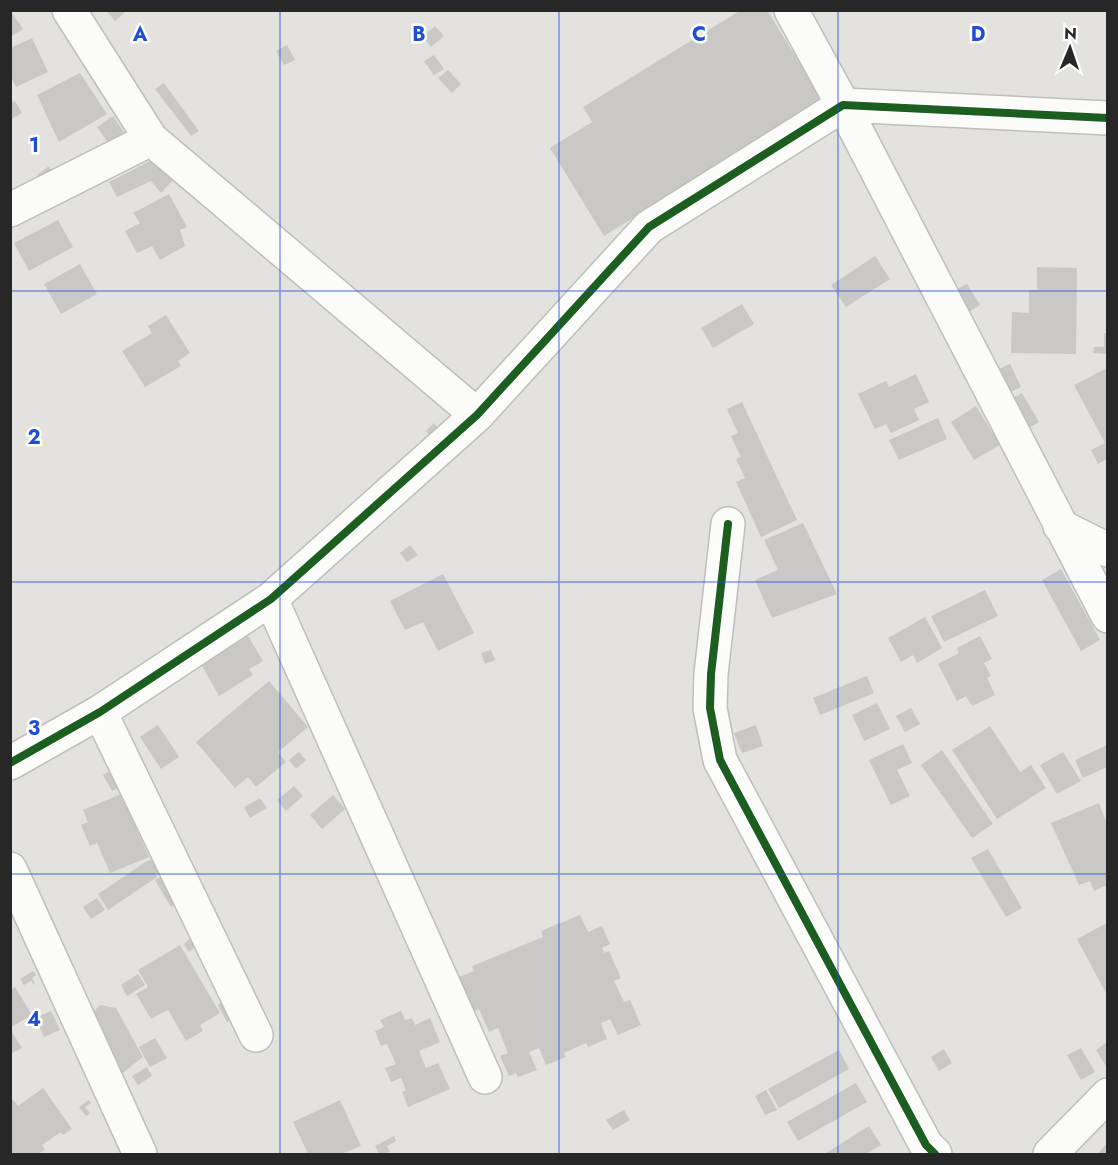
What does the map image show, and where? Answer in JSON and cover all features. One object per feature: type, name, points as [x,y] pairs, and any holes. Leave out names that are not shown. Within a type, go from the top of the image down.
[{"type":"street","points":[[69,10],[151,139],[477,415]]},
{"type":"street","points":[[790,10],[843,105],[1107,616]]},
{"type":"street","points":[[10,763],[100,712],[271,599],[477,415],[649,227],[843,105],[1107,118]]},
{"type":"street","points":[[10,210],[151,139]]},
{"type":"street","points":[[728,524],[710,708],[720,760],[926,1144],[935,1155]]},
{"type":"street","points":[[1060,526],[1107,550]]},
{"type":"street","points":[[271,599],[485,1077]]},
{"type":"street","points":[[100,712],[256,1035]]},
{"type":"street","points":[[10,869],[140,1155]]},
{"type":"street","points":[[1050,1155],[1107,1095]]},
{"type":"building","points":[[10,10],[23,29],[10,37]]},
{"type":"building","points":[[106,10],[127,10],[115,21]]},
{"type":"building","points":[[741,10],[767,10],[823,101],[604,236],[550,148],[592,122],[583,107]]},
{"type":"building","points":[[435,26],[444,36],[431,47],[423,37]]},
{"type":"building","points":[[32,38],[48,72],[16,87],[10,75],[10,48]]},
{"type":"building","points":[[287,45],[295,60],[284,65],[276,51]]},
{"type":"building","points":[[434,55],[444,69],[434,75],[424,61]]},
{"type":"building","points":[[448,70],[461,84],[452,93],[438,78]]},
{"type":"building","points":[[80,73],[107,114],[59,142],[37,95]]},
{"type":"building","points":[[164,83],[199,131],[191,136],[155,89]]},
{"type":"building","points":[[15,101],[22,113],[10,120],[10,103]]},
{"type":"building","points":[[113,116],[129,140],[113,150],[97,127]]},
{"type":"building","points":[[152,160],[175,178],[161,193],[151,181],[117,197],[109,182]]},
{"type":"building","points":[[49,166],[54,174],[44,183],[37,175]]},
{"type":"building","points":[[169,194],[187,227],[180,230],[185,246],[160,260],[152,246],[137,253],[125,231],[140,223],[133,213]]},
{"type":"building","points":[[58,220],[73,247],[29,271],[14,243]]},
{"type":"building","points":[[875,256],[890,279],[846,307],[831,285]]},
{"type":"building","points":[[80,264],[97,294],[61,314],[44,284]]},
{"type":"building","points":[[1037,267],[1077,268],[1076,354],[1011,353],[1012,312],[1029,313],[1029,290],[1037,290]]},
{"type":"building","points":[[967,284],[980,305],[964,315],[951,292]]},
{"type":"building","points":[[742,304],[754,324],[713,348],[701,328]]},
{"type":"building","points":[[166,315],[190,353],[178,361],[181,366],[145,387],[122,351],[152,333],[148,326]]},
{"type":"building","points":[[1104,333],[1107,333],[1107,354],[1093,353],[1094,347],[1104,347]]},
{"type":"building","points":[[1010,364],[1021,387],[1009,393],[997,370]]},
{"type":"building","points":[[1107,368],[1107,459],[1098,464],[1091,450],[1105,443],[1074,385]]},
{"type":"building","points":[[916,374],[929,402],[914,409],[919,420],[891,433],[886,424],[875,429],[858,394],[886,381],[889,387]]},
{"type":"building","points":[[1022,393],[1039,422],[1027,429],[1010,400]]},
{"type":"building","points":[[742,402],[797,520],[761,537],[736,482],[745,478],[736,459],[741,457],[731,436],[738,433],[727,409]]},
{"type":"building","points":[[976,406],[1000,445],[974,460],[951,422]]},
{"type":"building","points":[[938,418],[947,439],[899,460],[889,440]]},
{"type":"building","points":[[434,423],[445,434],[437,442],[426,431]]},
{"type":"building","points":[[803,523],[837,594],[772,618],[755,580],[778,570],[764,540]]},
{"type":"building","points":[[410,545],[418,555],[407,562],[400,553]]},
{"type":"building","points":[[1061,569],[1100,640],[1081,651],[1042,580]]},
{"type":"building","points":[[443,574],[474,633],[438,651],[423,622],[405,630],[390,601]]},
{"type":"building","points":[[985,590],[998,616],[944,642],[931,616]]},
{"type":"building","points":[[925,617],[942,648],[917,663],[913,655],[901,662],[888,638]]},
{"type":"building","points":[[248,636],[263,661],[249,669],[253,675],[219,696],[201,664]]},
{"type":"building","points":[[980,636],[992,659],[984,663],[991,676],[987,678],[995,695],[972,706],[966,696],[957,701],[938,664],[959,653],[957,648]]},
{"type":"building","points":[[491,650],[495,660],[485,664],[481,653]]},
{"type":"building","points":[[867,676],[874,693],[820,715],[813,698]]},
{"type":"building","points":[[269,681],[308,727],[278,752],[286,762],[256,787],[248,777],[235,788],[196,742]]},
{"type":"building","points":[[877,703],[890,729],[864,741],[852,715]]},
{"type":"building","points":[[911,708],[920,724],[905,732],[896,716]]},
{"type":"building","points":[[158,725],[179,757],[161,769],[140,737]]},
{"type":"building","points":[[756,725],[763,746],[742,753],[734,733]]},
{"type":"building","points":[[990,726],[1020,772],[1031,765],[1046,788],[997,819],[952,750]]},
{"type":"building","points":[[903,744],[912,763],[897,770],[910,796],[891,805],[869,760]]},
{"type":"building","points":[[1107,745],[1107,767],[1083,778],[1075,760]]},
{"type":"building","points":[[942,750],[993,824],[972,838],[921,765]]},
{"type":"building","points":[[299,752],[306,760],[296,769],[289,760]]},
{"type":"building","points":[[1063,752],[1081,781],[1057,794],[1040,765]]},
{"type":"building","points":[[114,769],[123,786],[112,791],[103,775]]},
{"type":"building","points":[[294,786],[303,796],[286,811],[277,800]]},
{"type":"building","points":[[121,794],[149,857],[110,873],[97,843],[90,846],[81,825],[88,822],[83,810]]},
{"type":"building","points":[[333,795],[345,809],[322,829],[310,815]]},
{"type":"building","points":[[260,798],[267,808],[250,818],[244,807]]},
{"type":"building","points":[[1099,803],[1107,824],[1107,885],[1094,891],[1090,881],[1079,885],[1051,823]]},
{"type":"building","points":[[988,849],[1022,908],[1006,917],[971,858]]},
{"type":"building","points":[[158,859],[164,870],[108,910],[98,894],[147,861]]},
{"type":"building","points":[[164,875],[176,904],[171,907],[155,880]]},
{"type":"building","points":[[97,898],[105,910],[91,919],[83,907]]},
{"type":"building","points":[[580,915],[588,932],[602,926],[610,944],[602,948],[604,953],[609,951],[621,978],[614,981],[624,1002],[630,1000],[641,1025],[618,1035],[610,1019],[601,1023],[607,1039],[588,1047],[586,1043],[564,1053],[566,1057],[546,1065],[539,1048],[529,1052],[537,1070],[518,1077],[516,1073],[509,1076],[500,1056],[508,1053],[498,1028],[489,1032],[479,1009],[473,1011],[459,977],[474,971],[472,966],[543,937],[541,931]]},
{"type":"building","points":[[1107,923],[1107,995],[1077,939]]},
{"type":"building","points":[[194,935],[200,943],[189,952],[184,944]]},
{"type":"building","points":[[180,945],[220,1013],[200,1025],[203,1031],[186,1041],[168,1010],[151,1019],[136,994],[148,987],[138,970]]},
{"type":"building","points":[[33,971],[36,975],[32,978],[35,984],[31,981],[24,985],[20,979]]},
{"type":"building","points":[[138,974],[145,985],[127,996],[121,985]]},
{"type":"building","points":[[15,987],[32,1015],[11,1027],[10,990]]},
{"type":"building","points":[[225,1001],[234,1018],[227,1022],[218,1005]]},
{"type":"building","points":[[100,1005],[116,1008],[143,1057],[120,1075],[90,1016]]},
{"type":"building","points":[[51,1011],[60,1030],[44,1037],[35,1018]]},
{"type":"building","points":[[401,1011],[405,1020],[412,1018],[415,1025],[430,1018],[440,1042],[419,1051],[426,1068],[438,1063],[450,1089],[408,1107],[402,1092],[406,1090],[401,1078],[391,1082],[385,1068],[396,1064],[387,1044],[381,1046],[375,1031],[384,1027],[380,1020]]},
{"type":"building","points":[[10,1029],[22,1048],[10,1054]]},
{"type":"building","points":[[155,1038],[167,1058],[150,1067],[139,1047]]},
{"type":"building","points":[[1107,1042],[1107,1064],[1106,1066],[1096,1050]]},
{"type":"building","points":[[1081,1048],[1095,1072],[1081,1080],[1067,1055]]},
{"type":"building","points":[[944,1049],[952,1063],[939,1071],[931,1057]]},
{"type":"building","points":[[839,1050],[849,1069],[779,1108],[768,1089]]},
{"type":"building","points":[[147,1067],[152,1076],[138,1085],[132,1076]]},
{"type":"building","points":[[856,1083],[867,1102],[798,1141],[787,1122]]},
{"type":"building","points":[[43,1088],[72,1129],[63,1135],[61,1132],[42,1145],[45,1150],[38,1154],[10,1154],[10,1096],[18,1106]]},
{"type":"building","points":[[766,1090],[777,1110],[765,1115],[755,1096]]},
{"type":"building","points":[[89,1100],[91,1103],[85,1107],[90,1113],[86,1116],[79,1107]]},
{"type":"building","points":[[340,1100],[361,1146],[341,1154],[308,1154],[293,1122]]},
{"type":"building","points":[[624,1110],[630,1120],[613,1130],[606,1120]]},
{"type":"building","points":[[869,1126],[881,1145],[866,1154],[826,1153]]},
{"type":"building","points":[[394,1136],[396,1141],[387,1146],[390,1152],[379,1154],[375,1146]]},
{"type":"building","points":[[1107,1143],[1107,1154],[1098,1154]]},
{"type":"cycle path","points":[[10,763],[100,712],[271,599],[477,415],[649,227],[843,105],[1108,118]]},
{"type":"cycle path","points":[[728,524],[711,674],[710,708],[720,760],[926,1145],[935,1154]]}]
